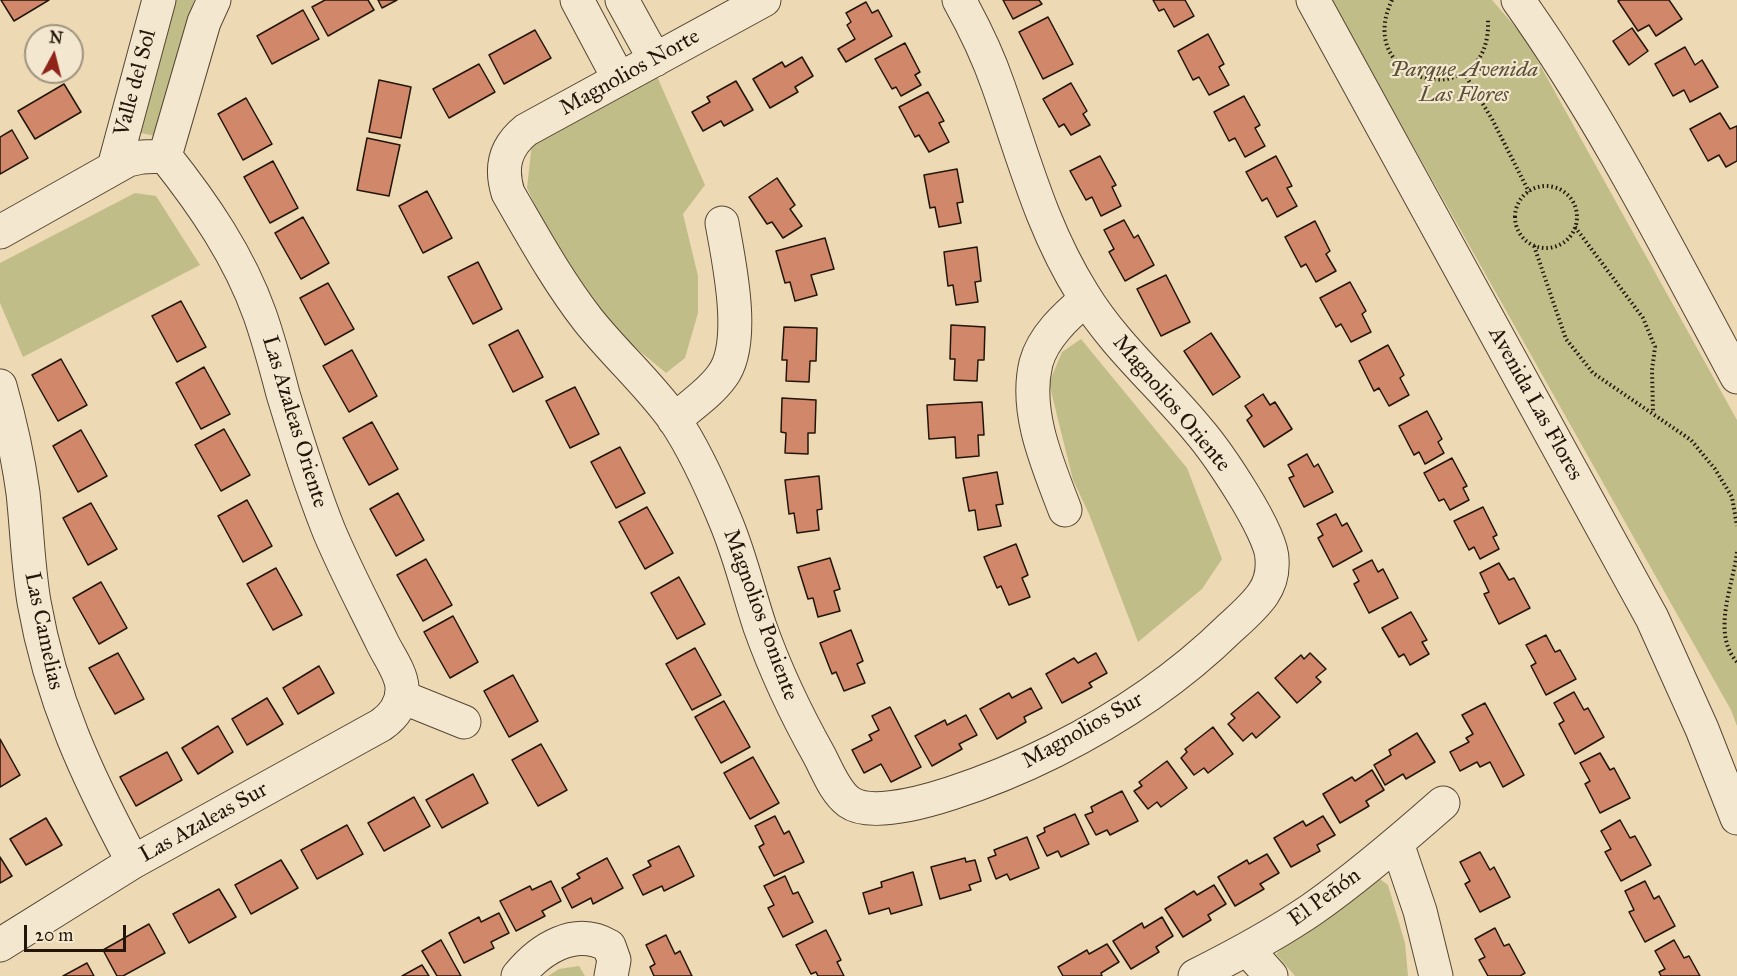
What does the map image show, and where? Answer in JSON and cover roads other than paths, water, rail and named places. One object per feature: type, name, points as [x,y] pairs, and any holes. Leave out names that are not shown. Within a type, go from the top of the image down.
[{"type":"street","name":"Valle del Sol","points":[[114,167],[159,0]]},
{"type":"street","points":[[0,232],[114,167],[142,157],[165,156],[204,22],[214,0]]},
{"type":"street","points":[[577,0],[619,79]]},
{"type":"street","points":[[622,0],[655,60]]},
{"type":"street","name":"Magnolios Norte","points":[[506,156],[510,146],[526,130],[764,0]]},
{"type":"street","name":"Magnolios Oriente","points":[[959,0],[997,82],[1035,198],[1053,239],[1086,299],[1126,351],[1199,430],[1230,474],[1268,539],[1273,562],[1271,577]]},
{"type":"street","name":"Avenida Las Flores","points":[[1313,0],[1652,618],[1702,729],[1737,818]]},
{"type":"street","points":[[1518,0],[1563,66],[1602,130],[1737,376]]},
{"type":"street","name":"Las Azaleas Oriente","points":[[165,156],[216,225],[246,282],[271,347],[302,460],[330,533],[362,603],[400,677],[402,697]]},
{"type":"street","name":"Magnolios Poniente","points":[[506,156],[504,174],[508,193],[559,279],[611,348],[674,420],[705,475],[726,521],[762,630],[787,693],[835,785],[846,800],[854,805]]},
{"type":"street","points":[[674,420],[722,376],[733,353],[735,339],[732,284],[722,223]]},
{"type":"street","points":[[1065,510],[1041,441],[1035,414],[1033,382],[1036,362],[1053,332],[1068,314],[1086,299]]},
{"type":"street","name":"Las Camelias","points":[[0,386],[17,457],[34,603],[48,665],[76,747],[94,788],[133,862]]},
{"type":"street","name":"Magnolios Sur","points":[[854,805],[877,810],[897,807],[965,788],[1023,766],[1092,731],[1169,680],[1222,636],[1255,605],[1265,592],[1271,577]]},
{"type":"street","points":[[402,697],[464,722]]},
{"type":"street","name":"Las Azaleas Sur","points":[[0,945],[133,862],[381,725],[391,718],[402,697]]},
{"type":"street","name":"El Peñón","points":[[1195,976],[1247,950],[1312,908],[1397,843],[1443,803]]},
{"type":"street","points":[[1397,843],[1420,911],[1436,976]]},
{"type":"street","points":[[518,976],[542,954],[556,945],[581,937],[591,938],[609,946],[614,960],[611,976]]},
{"type":"street","points":[[1247,950],[1270,976]]},
{"type":"park label","name":"Parque Avenida Las Flores","points":[[1464,84]]}]
